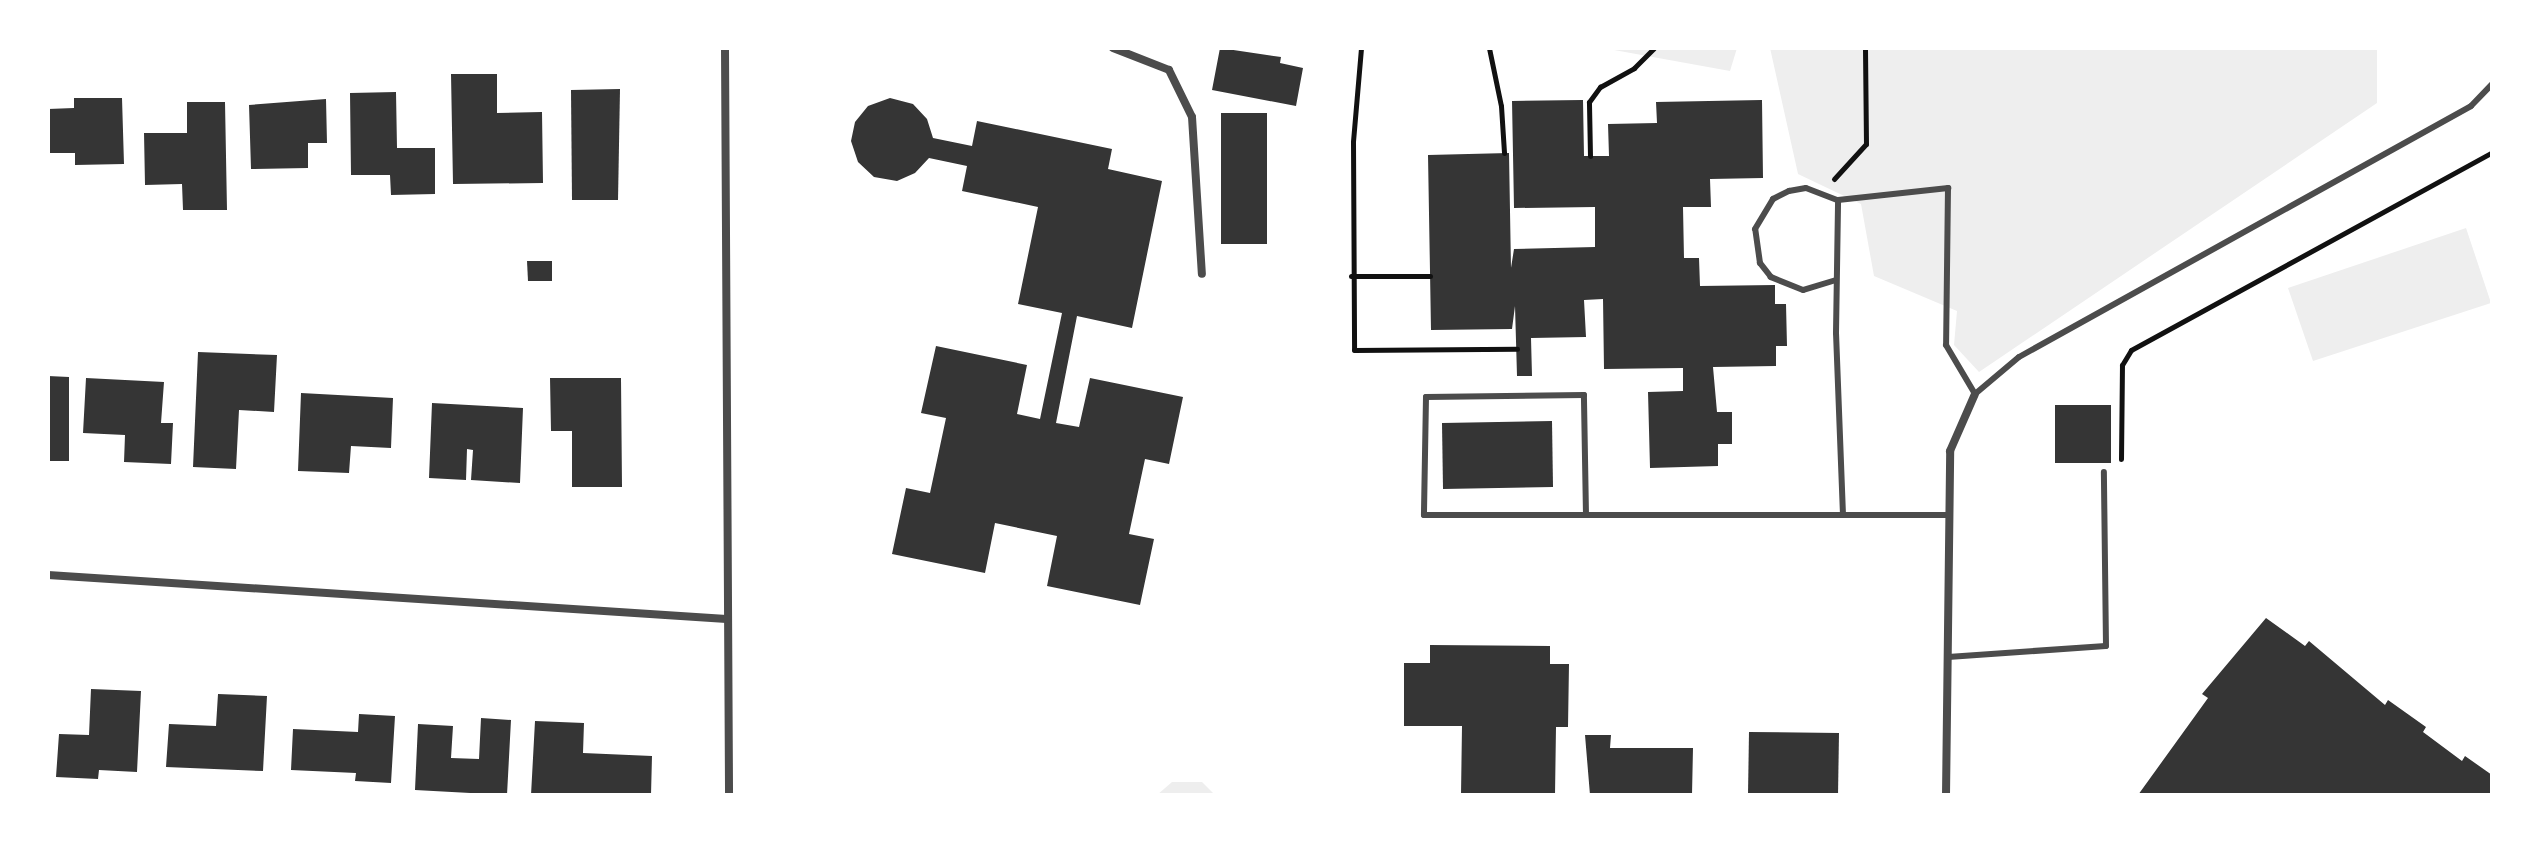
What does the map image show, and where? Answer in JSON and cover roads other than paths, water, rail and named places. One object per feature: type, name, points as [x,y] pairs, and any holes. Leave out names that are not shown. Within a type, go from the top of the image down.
[{"type":"street","points":[[725,48],[729,795]]},
{"type":"street","points":[[1113,48],[1169,70],[1192,117],[1202,274]]},
{"type":"street","points":[[1946,795],[1950,451],[1975,394]]},
{"type":"street","points":[[48,575],[727,619]]},
{"type":"lane","points":[[1836,280],[1803,290],[1786,286],[1771,277],[1755,247],[1755,229],[1773,199],[1806,188],[1823,191],[1838,200],[1948,188],[1946,345],[1975,394],[2019,357],[2471,106],[2492,84]]},
{"type":"lane","points":[[1838,200],[1836,280],[1843,515]]},
{"type":"lane","points":[[1586,515],[1584,395],[1426,397],[1424,515],[1586,515],[1948,515]]},
{"type":"lane","points":[[1948,657],[2106,646],[2104,472]]}]
